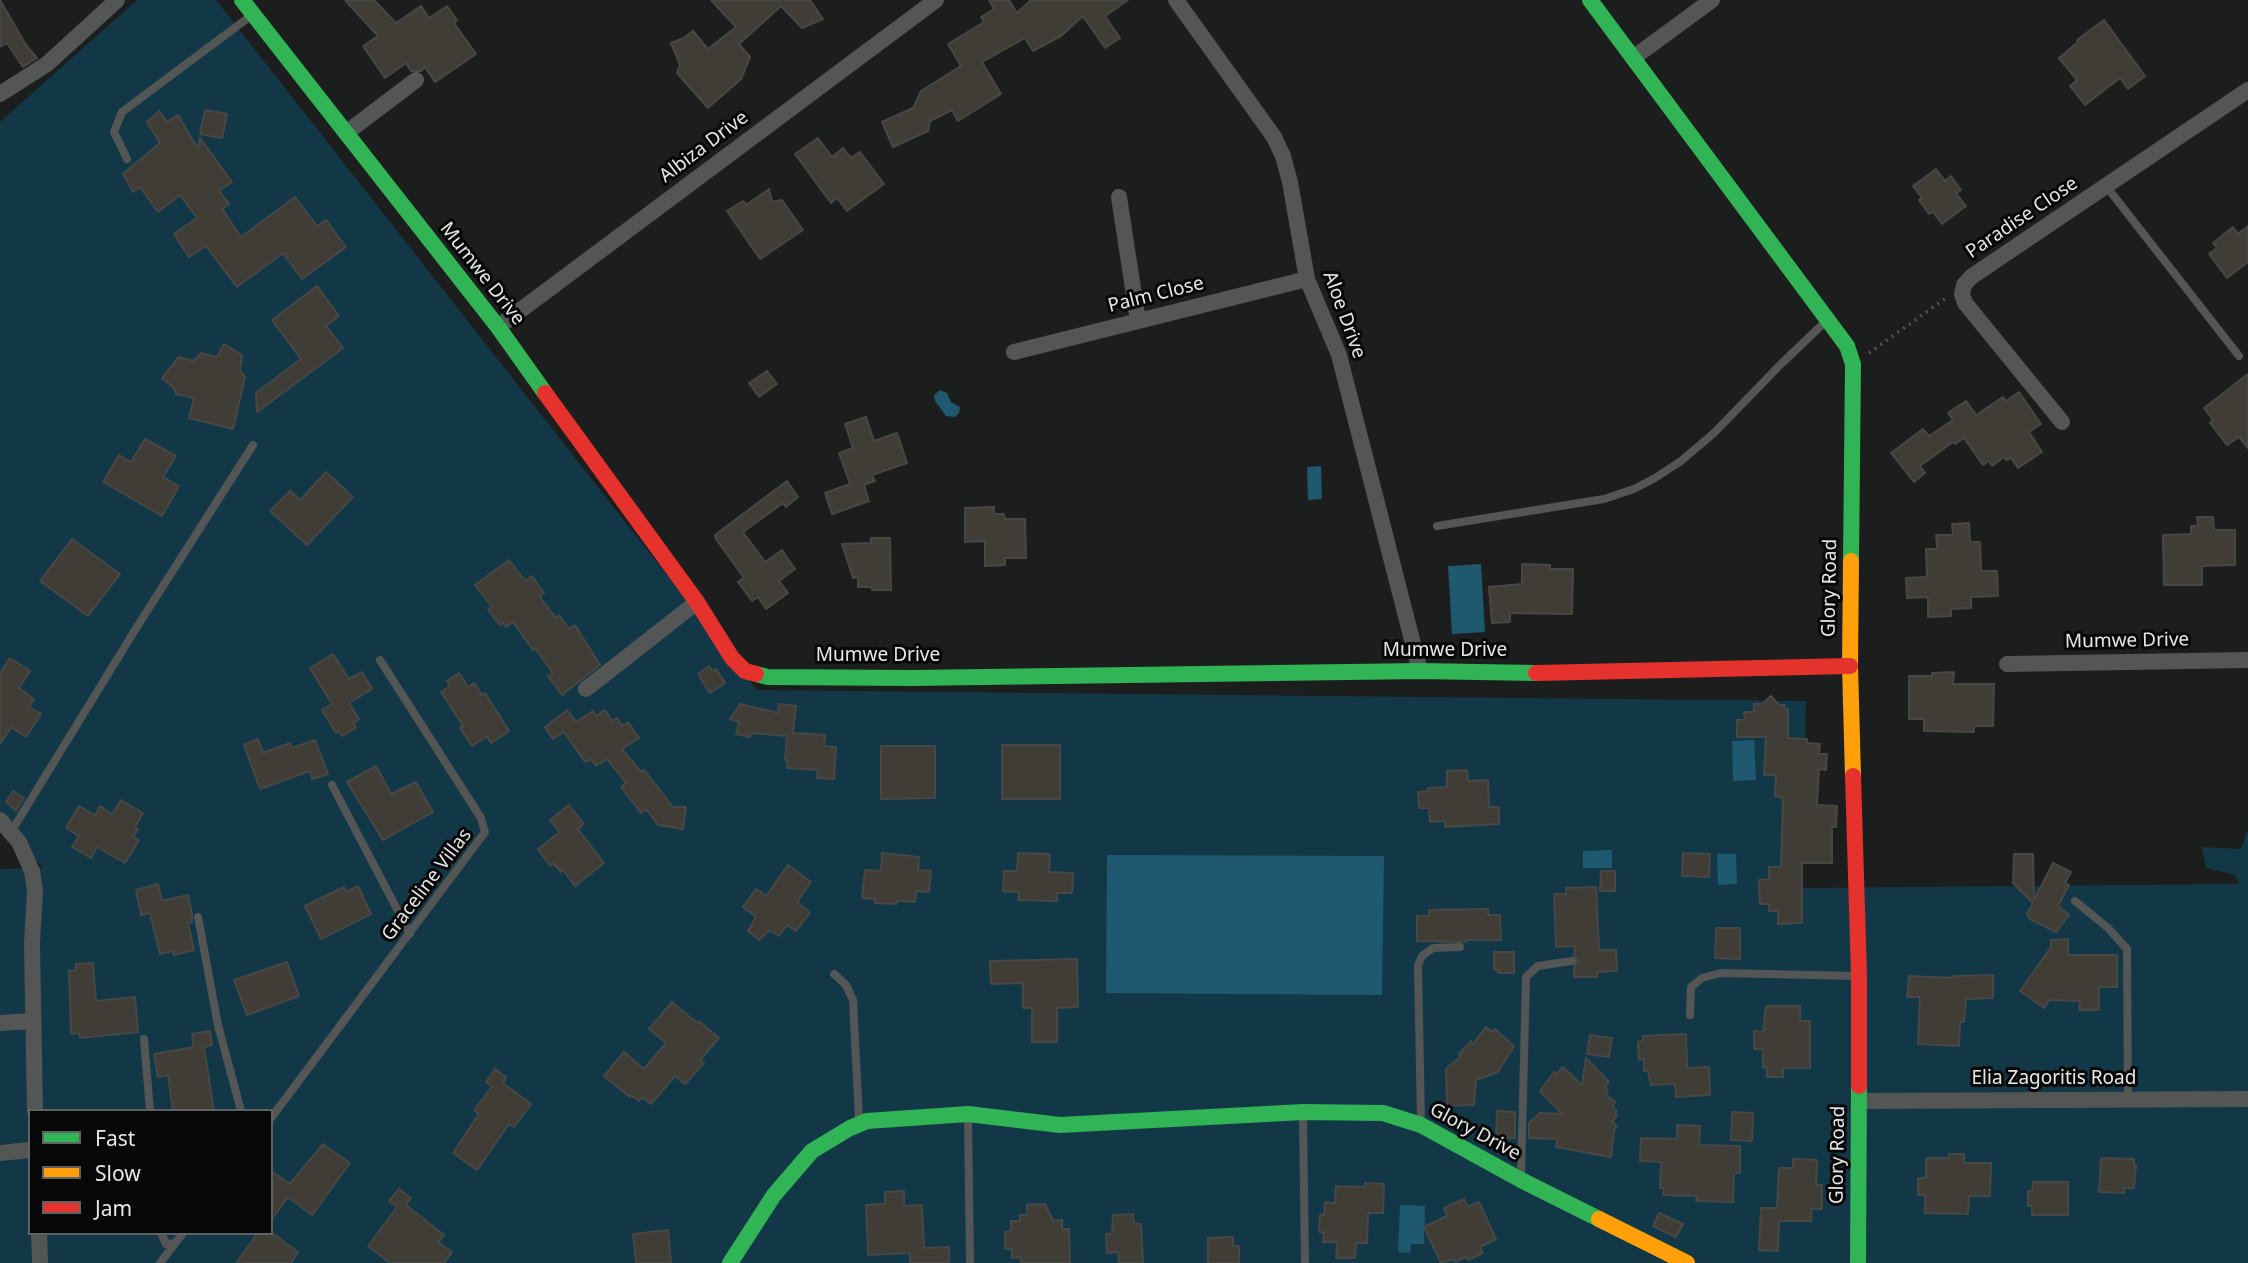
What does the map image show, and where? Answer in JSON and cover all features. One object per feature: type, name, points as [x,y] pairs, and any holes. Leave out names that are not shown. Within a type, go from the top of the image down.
[{"type":"street","points":[[0,94],[47,64],[117,0]]},
{"type":"street","name":"Mumwe Drive","points":[[242,0],[498,327],[697,602],[732,658],[745,671],[768,677],[912,678],[1420,671],[1526,673],[1850,666]]},
{"type":"street","name":"Albiza Drive","points":[[498,327],[936,0]]},
{"type":"street","name":"Aloe Drive","points":[[1176,0],[1274,137],[1283,156],[1307,279],[1339,355],[1420,671]]},
{"type":"street","name":"Glory Road","points":[[1590,0],[1847,346],[1853,364],[1850,666],[1860,976],[1858,1263]]},
{"type":"street","points":[[1633,58],[1712,0]]},
{"type":"street","points":[[346,133],[416,80]]},
{"type":"street","name":"Paradise Close","points":[[2062,422],[1965,303],[1962,294],[1964,285],[1971,277],[2248,90]]},
{"type":"street","points":[[1119,197],[1138,321]]},
{"type":"street","name":"Palm Close","points":[[1014,352],[1307,279]]},
{"type":"street","points":[[586,689],[697,602]]},
{"type":"street","name":"Mumwe Drive","points":[[2007,664],[2248,660]]},
{"type":"street","points":[[10,831],[32,871],[35,891],[32,943],[35,1109]]},
{"type":"street","points":[[0,1023],[33,1021]]},
{"type":"street","name":"Elia Zagoritis Road","points":[[1860,1101],[2248,1099]]},
{"type":"street","name":"Glory Drive","points":[[859,1124],[867,1121],[968,1114],[1060,1125],[1303,1112],[1383,1114],[1421,1125],[1521,1180],[1684,1262]]},
{"type":"street","points":[[730,1263],[774,1195],[812,1151],[859,1124]]},
{"type":"street","points":[[0,1153],[28,1150]]},
{"type":"street","points":[[39,1235],[40,1263]]},
{"type":"lane","points":[[127,159],[114,132],[122,112],[253,14]]},
{"type":"lane","points":[[2106,186],[2239,356]]},
{"type":"lane","points":[[1437,526],[1604,499],[1634,489],[1655,478],[1681,461],[1714,433],[1827,320]]},
{"type":"lane","points":[[10,831],[253,445]]},
{"type":"lane","name":"Graceline Villas","points":[[273,1115],[485,832],[481,818],[380,660]]},
{"type":"lane","points":[[332,785],[410,934]]},
{"type":"lane","points":[[2075,901],[2108,928],[2127,949],[2128,1100]]},
{"type":"lane","points":[[198,917],[218,1025],[240,1109]]},
{"type":"lane","points":[[1421,1125],[1418,965],[1422,956],[1433,948],[1460,947]]},
{"type":"lane","points":[[1521,1180],[1526,977],[1538,966],[1572,961]]},
{"type":"lane","points":[[1690,1015],[1691,987],[1702,978],[1721,973],[1860,976]]},
{"type":"lane","points":[[834,974],[846,985],[853,1000],[859,1124]]},
{"type":"lane","points":[[144,1039],[150,1109]]},
{"type":"lane","points":[[1303,1112],[1305,1263]]},
{"type":"lane","points":[[968,1114],[970,1263]]},
{"type":"lane","points":[[162,1235],[166,1244],[175,1243]]},
{"type":"lane","points":[[160,1263],[181,1235]]},
{"type":"path","points":[[1853,364],[1964,285]]},
{"type":"shaded area","points":[[137,0],[216,0],[757,690],[1806,701],[1800,888],[2239,884],[2235,875],[2206,868],[2202,847],[2241,849],[2248,829],[2248,1263],[0,1263],[0,869],[43,868],[0,818],[0,122]]},
{"type":"shaded area","points":[[940,390],[947,393],[951,402],[960,407],[955,417],[946,416],[935,401],[934,395]]},
{"type":"shaded area","points":[[1321,466],[1322,499],[1308,500],[1307,467]]},
{"type":"shaded area","points":[[1481,564],[1485,632],[1452,634],[1448,566]]},
{"type":"shaded area","points":[[1754,740],[1756,780],[1733,781],[1732,741]]},
{"type":"shaded area","points":[[1612,850],[1612,868],[1583,868],[1583,851]]},
{"type":"shaded area","points":[[1717,854],[1736,854],[1737,884],[1718,885]]},
{"type":"shaded area","points":[[1107,855],[1384,856],[1382,995],[1106,993]]},
{"type":"shaded area","points":[[1400,1205],[1425,1206],[1424,1244],[1411,1244],[1410,1253],[1398,1252]]},
{"type":"building","points":[[0,0],[26,45],[37,58],[23,67],[7,43],[0,47]]},
{"type":"building","points":[[345,0],[374,0],[396,23],[421,6],[429,18],[447,6],[457,20],[454,23],[476,54],[435,82],[425,67],[421,71],[411,71],[406,63],[385,78],[363,46],[378,36]]},
{"type":"building","points":[[711,0],[810,0],[823,19],[802,28],[781,6],[739,44],[750,57],[741,79],[708,108],[677,73],[680,65],[671,43],[693,31],[708,49],[736,27]]},
{"type":"building","points":[[989,0],[1009,0],[1017,13],[1031,0],[1128,0],[1105,16],[1120,38],[1105,48],[1083,16],[1061,36],[1033,51],[1025,38],[982,62],[1001,94],[958,121],[952,110],[930,121],[928,131],[893,147],[882,122],[913,108],[921,91],[961,66],[948,44],[984,22],[981,17],[994,9]]},
{"type":"building","points":[[2104,20],[2145,76],[2128,89],[2120,78],[2085,105],[2070,86],[2077,80],[2059,58],[2078,42],[2077,40]]},
{"type":"building","points":[[205,110],[227,114],[222,138],[200,134]]},
{"type":"building","points":[[159,111],[167,122],[178,115],[198,149],[200,138],[232,182],[219,191],[229,204],[222,209],[241,237],[295,197],[317,226],[326,220],[346,247],[302,279],[283,253],[237,287],[206,246],[189,257],[174,234],[197,218],[180,195],[158,212],[140,187],[133,192],[123,174],[160,143],[147,122]]},
{"type":"building","points":[[818,138],[832,157],[843,148],[851,158],[860,152],[884,184],[847,211],[837,198],[831,203],[795,154]]},
{"type":"building","points":[[1936,169],[1945,181],[1951,176],[1961,190],[1956,193],[1966,206],[1942,224],[1933,212],[1929,214],[1913,186]]},
{"type":"building","points":[[769,189],[772,202],[782,200],[803,230],[760,259],[727,211],[743,201],[746,205]]},
{"type":"building","points":[[2248,226],[2248,262],[2227,278],[2209,254],[2217,248],[2213,243],[2233,227],[2238,234]]},
{"type":"building","points":[[317,286],[339,316],[326,326],[343,348],[257,412],[256,393],[301,359],[272,320]]},
{"type":"building","points":[[224,344],[242,355],[240,370],[245,377],[233,429],[189,418],[194,398],[176,394],[174,388],[162,378],[179,357],[194,361],[201,353],[217,357]]},
{"type":"building","points":[[767,371],[777,384],[759,397],[749,383]]},
{"type":"building","points":[[2248,374],[2248,448],[2239,437],[2227,445],[2210,423],[2213,420],[2204,408]]},
{"type":"building","points":[[2019,392],[2041,424],[2029,432],[2042,452],[2018,468],[2011,458],[2006,460],[2004,457],[1992,466],[1989,461],[1983,465],[1964,438],[1955,444],[1953,442],[1920,466],[1925,473],[1914,482],[1891,453],[1923,429],[1929,436],[1953,420],[1948,413],[1966,401],[1976,415],[2003,397],[2006,401]]},
{"type":"building","points":[[866,417],[874,441],[897,433],[907,463],[872,475],[875,481],[864,485],[869,501],[832,514],[825,493],[850,484],[839,453],[853,448],[845,424]]},
{"type":"building","points":[[145,439],[176,456],[163,477],[179,486],[162,516],[103,482],[119,455],[131,462]]},
{"type":"building","points":[[326,472],[353,497],[307,545],[270,511],[290,491],[300,500]]},
{"type":"building","points":[[787,481],[798,497],[786,507],[783,503],[743,532],[765,562],[782,550],[795,569],[779,581],[788,593],[766,609],[758,597],[752,601],[738,582],[744,578],[715,535]]},
{"type":"building","points":[[994,507],[994,514],[1004,514],[1005,519],[1025,519],[1026,558],[1005,558],[1005,565],[985,566],[985,541],[965,542],[965,508]]},
{"type":"building","points":[[2197,517],[2213,517],[2214,530],[2235,530],[2235,565],[2202,566],[2202,585],[2164,585],[2163,535],[2191,534],[2191,526],[2198,526]]},
{"type":"building","points":[[1969,523],[1970,542],[1980,542],[1981,571],[1997,571],[1998,596],[1971,597],[1971,608],[1951,609],[1951,616],[1928,617],[1928,597],[1907,598],[1906,578],[1927,577],[1926,549],[1937,549],[1936,535],[1953,535],[1952,524]]},
{"type":"building","points":[[871,538],[890,538],[891,590],[858,587],[858,577],[853,578],[842,544],[871,543]]},
{"type":"building","points":[[72,539],[120,574],[88,616],[40,581]]},
{"type":"building","points":[[509,560],[525,581],[532,576],[544,593],[539,596],[556,618],[559,615],[569,629],[575,625],[600,665],[562,695],[548,676],[553,673],[535,648],[533,650],[513,622],[506,627],[503,623],[500,625],[488,610],[492,607],[475,585]]},
{"type":"building","points":[[1522,564],[1550,565],[1550,569],[1573,569],[1572,614],[1510,613],[1510,622],[1492,623],[1489,587],[1522,584]]},
{"type":"building","points":[[333,654],[349,679],[362,672],[372,689],[349,703],[359,719],[353,723],[356,728],[342,736],[339,732],[336,733],[322,710],[332,704],[310,668]]},
{"type":"building","points":[[10,658],[30,671],[19,688],[34,699],[29,707],[41,714],[26,737],[11,727],[0,744],[0,674]]},
{"type":"building","points":[[709,666],[712,671],[716,669],[725,683],[710,693],[698,674]]},
{"type":"building","points":[[1954,672],[1953,684],[1994,684],[1993,726],[1974,726],[1974,732],[1924,731],[1924,719],[1909,719],[1909,676]]},
{"type":"building","points":[[459,673],[468,687],[474,683],[482,695],[485,693],[509,731],[491,743],[487,736],[472,746],[460,728],[463,726],[441,692],[450,686],[447,681]]},
{"type":"building","points":[[1771,696],[1779,705],[1785,705],[1784,709],[1788,709],[1788,738],[1807,739],[1807,743],[1820,744],[1819,754],[1827,754],[1826,770],[1819,769],[1817,805],[1837,806],[1836,827],[1832,827],[1832,863],[1802,863],[1802,923],[1778,924],[1778,911],[1769,911],[1769,904],[1760,904],[1759,880],[1769,879],[1769,867],[1781,867],[1783,798],[1775,796],[1776,775],[1764,775],[1766,737],[1737,737],[1737,720],[1745,720],[1744,712],[1754,712],[1754,704],[1762,704]]},
{"type":"building","points":[[740,704],[778,713],[779,704],[796,706],[793,733],[825,735],[824,746],[836,747],[834,779],[817,778],[818,770],[787,768],[787,736],[751,733],[750,737],[736,734],[739,722],[730,719]]},
{"type":"building","points":[[567,710],[576,722],[593,711],[596,716],[605,710],[612,721],[617,718],[622,726],[628,722],[639,738],[622,749],[641,772],[644,770],[673,807],[686,807],[683,829],[658,825],[646,809],[641,813],[621,787],[626,783],[607,759],[596,766],[591,759],[585,762],[564,732],[553,739],[545,727]]},
{"type":"building","points":[[258,739],[263,753],[290,743],[292,748],[315,740],[328,774],[312,779],[310,771],[260,789],[244,745]]},
{"type":"building","points":[[1002,745],[1060,745],[1060,799],[1002,799]]},
{"type":"building","points":[[881,746],[935,746],[935,798],[881,799]]},
{"type":"building","points":[[376,766],[391,794],[416,782],[433,812],[383,840],[347,782]]},
{"type":"building","points":[[1467,770],[1468,781],[1488,780],[1489,807],[1499,807],[1499,824],[1445,827],[1445,821],[1430,822],[1429,808],[1419,808],[1418,792],[1428,791],[1428,788],[1447,787],[1447,771]]},
{"type":"building","points":[[13,791],[24,798],[16,811],[6,802]]},
{"type":"building","points":[[121,800],[143,813],[133,837],[139,840],[125,863],[97,847],[91,858],[72,847],[79,836],[66,828],[79,806],[95,815],[100,806],[112,814]]},
{"type":"building","points":[[569,805],[584,824],[578,829],[604,863],[575,886],[563,870],[561,872],[553,863],[550,866],[538,849],[560,832],[550,820]]},
{"type":"building","points":[[882,853],[919,857],[918,870],[931,871],[929,892],[916,891],[915,902],[897,901],[897,904],[875,903],[875,899],[862,898],[865,870],[881,871]]},
{"type":"building","points":[[1018,853],[1050,854],[1049,872],[1073,873],[1072,893],[1057,893],[1057,901],[1018,900],[1019,892],[1003,891],[1004,871],[1017,871]]},
{"type":"building","points":[[1683,853],[1710,854],[1709,877],[1682,876]]},
{"type":"building","points":[[2014,854],[2033,854],[2034,900],[2053,863],[2071,872],[2065,883],[2069,885],[2058,906],[2069,915],[2056,932],[2030,919],[2027,914],[2033,903],[2013,883]]},
{"type":"building","points":[[788,865],[811,882],[797,902],[810,913],[796,931],[787,925],[779,936],[770,930],[759,940],[748,931],[756,917],[743,907],[756,889],[766,896]]},
{"type":"building","points":[[1601,871],[1615,871],[1615,891],[1600,891]]},
{"type":"building","points":[[158,884],[162,901],[188,895],[192,922],[188,923],[194,950],[174,955],[173,951],[160,954],[150,913],[141,915],[136,890]]},
{"type":"building","points":[[358,886],[371,914],[321,939],[305,906],[344,887],[346,892]]},
{"type":"building","points":[[1596,887],[1599,950],[1616,950],[1617,971],[1598,972],[1597,977],[1574,977],[1574,967],[1578,961],[1574,955],[1575,946],[1556,947],[1554,894],[1566,894],[1566,888]]},
{"type":"building","points":[[1488,909],[1488,915],[1500,915],[1501,940],[1417,941],[1417,916],[1429,916],[1429,910]]},
{"type":"building","points":[[1716,928],[1740,928],[1740,959],[1715,958]]},
{"type":"building","points":[[2068,939],[2068,955],[2117,955],[2117,987],[2099,987],[2099,1010],[2079,1010],[2080,1001],[2049,1000],[2044,1008],[2020,991],[2051,947],[2051,940]]},
{"type":"building","points":[[1494,952],[1514,952],[1514,973],[1498,973],[1498,970],[1494,970]]},
{"type":"building","points":[[1077,959],[1078,1007],[1057,1008],[1057,1042],[1032,1042],[1032,1008],[1023,1008],[1023,983],[991,984],[990,961]]},
{"type":"building","points":[[287,962],[299,996],[247,1015],[234,980]]},
{"type":"building","points":[[93,963],[96,1001],[135,997],[138,1032],[80,1038],[79,1033],[71,1034],[69,971],[76,970],[76,964]]},
{"type":"building","points":[[1993,975],[1993,998],[1966,999],[1964,1022],[1960,1022],[1959,1046],[1918,1044],[1920,997],[1907,997],[1909,976],[1952,978]]},
{"type":"building","points":[[672,1002],[719,1038],[700,1060],[704,1063],[685,1084],[675,1076],[651,1104],[642,1097],[639,1101],[604,1076],[624,1052],[644,1069],[666,1043],[649,1029]]},
{"type":"building","points":[[1766,1006],[1800,1006],[1800,1021],[1810,1021],[1810,1068],[1783,1068],[1783,1077],[1767,1077],[1767,1068],[1763,1067],[1763,1049],[1754,1049],[1754,1031],[1763,1032]]},
{"type":"building","points":[[1486,1027],[1492,1032],[1495,1029],[1514,1046],[1498,1072],[1476,1080],[1474,1105],[1447,1106],[1446,1069],[1461,1056],[1459,1054],[1471,1041],[1473,1044]]},
{"type":"building","points":[[210,1031],[212,1045],[204,1047],[214,1109],[173,1109],[168,1075],[158,1077],[154,1054],[194,1047],[192,1034]]},
{"type":"building","points":[[1686,1034],[1687,1068],[1709,1067],[1710,1095],[1676,1097],[1675,1084],[1651,1085],[1648,1071],[1644,1071],[1644,1059],[1639,1060],[1638,1042],[1643,1041],[1643,1036]]},
{"type":"building","points":[[1590,1035],[1612,1038],[1609,1057],[1587,1054]]},
{"type":"building","points":[[1586,1058],[1609,1082],[1605,1087],[1608,1091],[1605,1094],[1615,1102],[1613,1106],[1617,1116],[1612,1121],[1617,1127],[1614,1130],[1611,1157],[1556,1147],[1557,1139],[1529,1138],[1529,1123],[1540,1113],[1562,1114],[1540,1091],[1554,1072],[1556,1074],[1563,1067],[1582,1085]]},
{"type":"building","points":[[495,1069],[506,1077],[503,1083],[531,1104],[514,1127],[509,1124],[477,1170],[453,1153],[479,1114],[474,1110],[492,1087],[486,1082]]},
{"type":"building","points":[[1497,1111],[1515,1112],[1515,1138],[1496,1138]]},
{"type":"building","points":[[1732,1112],[1753,1113],[1752,1141],[1731,1140]]},
{"type":"building","points":[[1677,1125],[1700,1126],[1699,1145],[1740,1146],[1740,1173],[1734,1173],[1733,1202],[1696,1201],[1697,1196],[1663,1195],[1664,1188],[1660,1188],[1661,1162],[1640,1161],[1641,1138],[1677,1139]]},
{"type":"building","points":[[323,1144],[350,1163],[312,1215],[288,1197],[273,1217],[273,1172],[290,1184]]},
{"type":"building","points":[[1949,1154],[1964,1154],[1964,1163],[1991,1163],[1990,1196],[1969,1196],[1968,1214],[1925,1213],[1925,1195],[1918,1195],[1918,1178],[1926,1178],[1926,1158],[1949,1158]]},
{"type":"building","points":[[2101,1158],[2134,1159],[2134,1188],[2124,1188],[2124,1193],[2099,1192]]},
{"type":"building","points":[[1793,1159],[1817,1160],[1816,1185],[1822,1185],[1822,1209],[1811,1209],[1811,1221],[1779,1221],[1778,1251],[1759,1250],[1761,1208],[1777,1208],[1779,1168],[1793,1168]]},
{"type":"building","points":[[2033,1182],[2068,1182],[2068,1215],[2032,1215],[2032,1206],[2028,1206],[2028,1191],[2032,1191]]},
{"type":"building","points":[[1365,1183],[1384,1184],[1383,1213],[1368,1213],[1367,1243],[1356,1243],[1355,1258],[1336,1258],[1337,1242],[1323,1242],[1324,1232],[1319,1232],[1320,1215],[1324,1215],[1325,1202],[1335,1203],[1336,1186],[1365,1187]]},
{"type":"building","points":[[399,1189],[411,1198],[406,1205],[444,1235],[438,1242],[452,1252],[444,1263],[390,1263],[368,1246],[397,1207],[389,1201]]},
{"type":"building","points":[[904,1191],[904,1206],[922,1205],[924,1248],[949,1247],[949,1263],[910,1263],[910,1253],[868,1255],[866,1205],[885,1204],[885,1192]]},
{"type":"building","points":[[1464,1199],[1468,1207],[1479,1202],[1496,1239],[1480,1247],[1483,1253],[1468,1260],[1466,1257],[1455,1262],[1453,1259],[1441,1263],[1424,1227],[1447,1216],[1444,1208]]},
{"type":"building","points":[[1045,1204],[1053,1221],[1062,1220],[1062,1229],[1069,1229],[1070,1263],[1021,1263],[1021,1257],[1012,1258],[1012,1249],[1005,1249],[1005,1232],[1011,1231],[1011,1221],[1020,1221],[1020,1215],[1027,1215],[1027,1205]]},
{"type":"building","points":[[1659,1213],[1683,1224],[1676,1237],[1653,1226]]},
{"type":"building","points":[[1133,1214],[1134,1224],[1141,1224],[1143,1263],[1119,1263],[1118,1252],[1107,1253],[1106,1234],[1112,1234],[1113,1215]]},
{"type":"building","points":[[668,1230],[671,1263],[636,1263],[633,1234]]},
{"type":"building","points":[[273,1234],[298,1252],[291,1263],[236,1263],[257,1235]]},
{"type":"building","points":[[1233,1237],[1233,1246],[1239,1246],[1239,1263],[1208,1263],[1208,1238]]},
{"type":"traffic: fast","points":[[242,0],[498,327],[545,393]]},
{"type":"traffic: fast","points":[[1590,0],[1847,346],[1853,364],[1851,561]]},
{"type":"traffic: fast","points":[[756,674],[768,677],[912,678],[1420,671],[1536,673]]},
{"type":"traffic: fast","points":[[1858,1263],[1859,1086]]},
{"type":"traffic: fast","points":[[730,1263],[774,1195],[812,1151],[867,1121],[968,1114],[1060,1125],[1303,1112],[1383,1113],[1421,1125],[1599,1219]]},
{"type":"traffic: slow","points":[[1851,561],[1853,776]]},
{"type":"traffic: slow","points":[[1599,1219],[1687,1263]]},
{"type":"traffic: jam","points":[[545,393],[697,602],[732,658],[745,671],[756,674]]},
{"type":"traffic: jam","points":[[1536,673],[1850,666]]},
{"type":"traffic: jam","points":[[1853,776],[1859,976],[1859,1086]]}]
